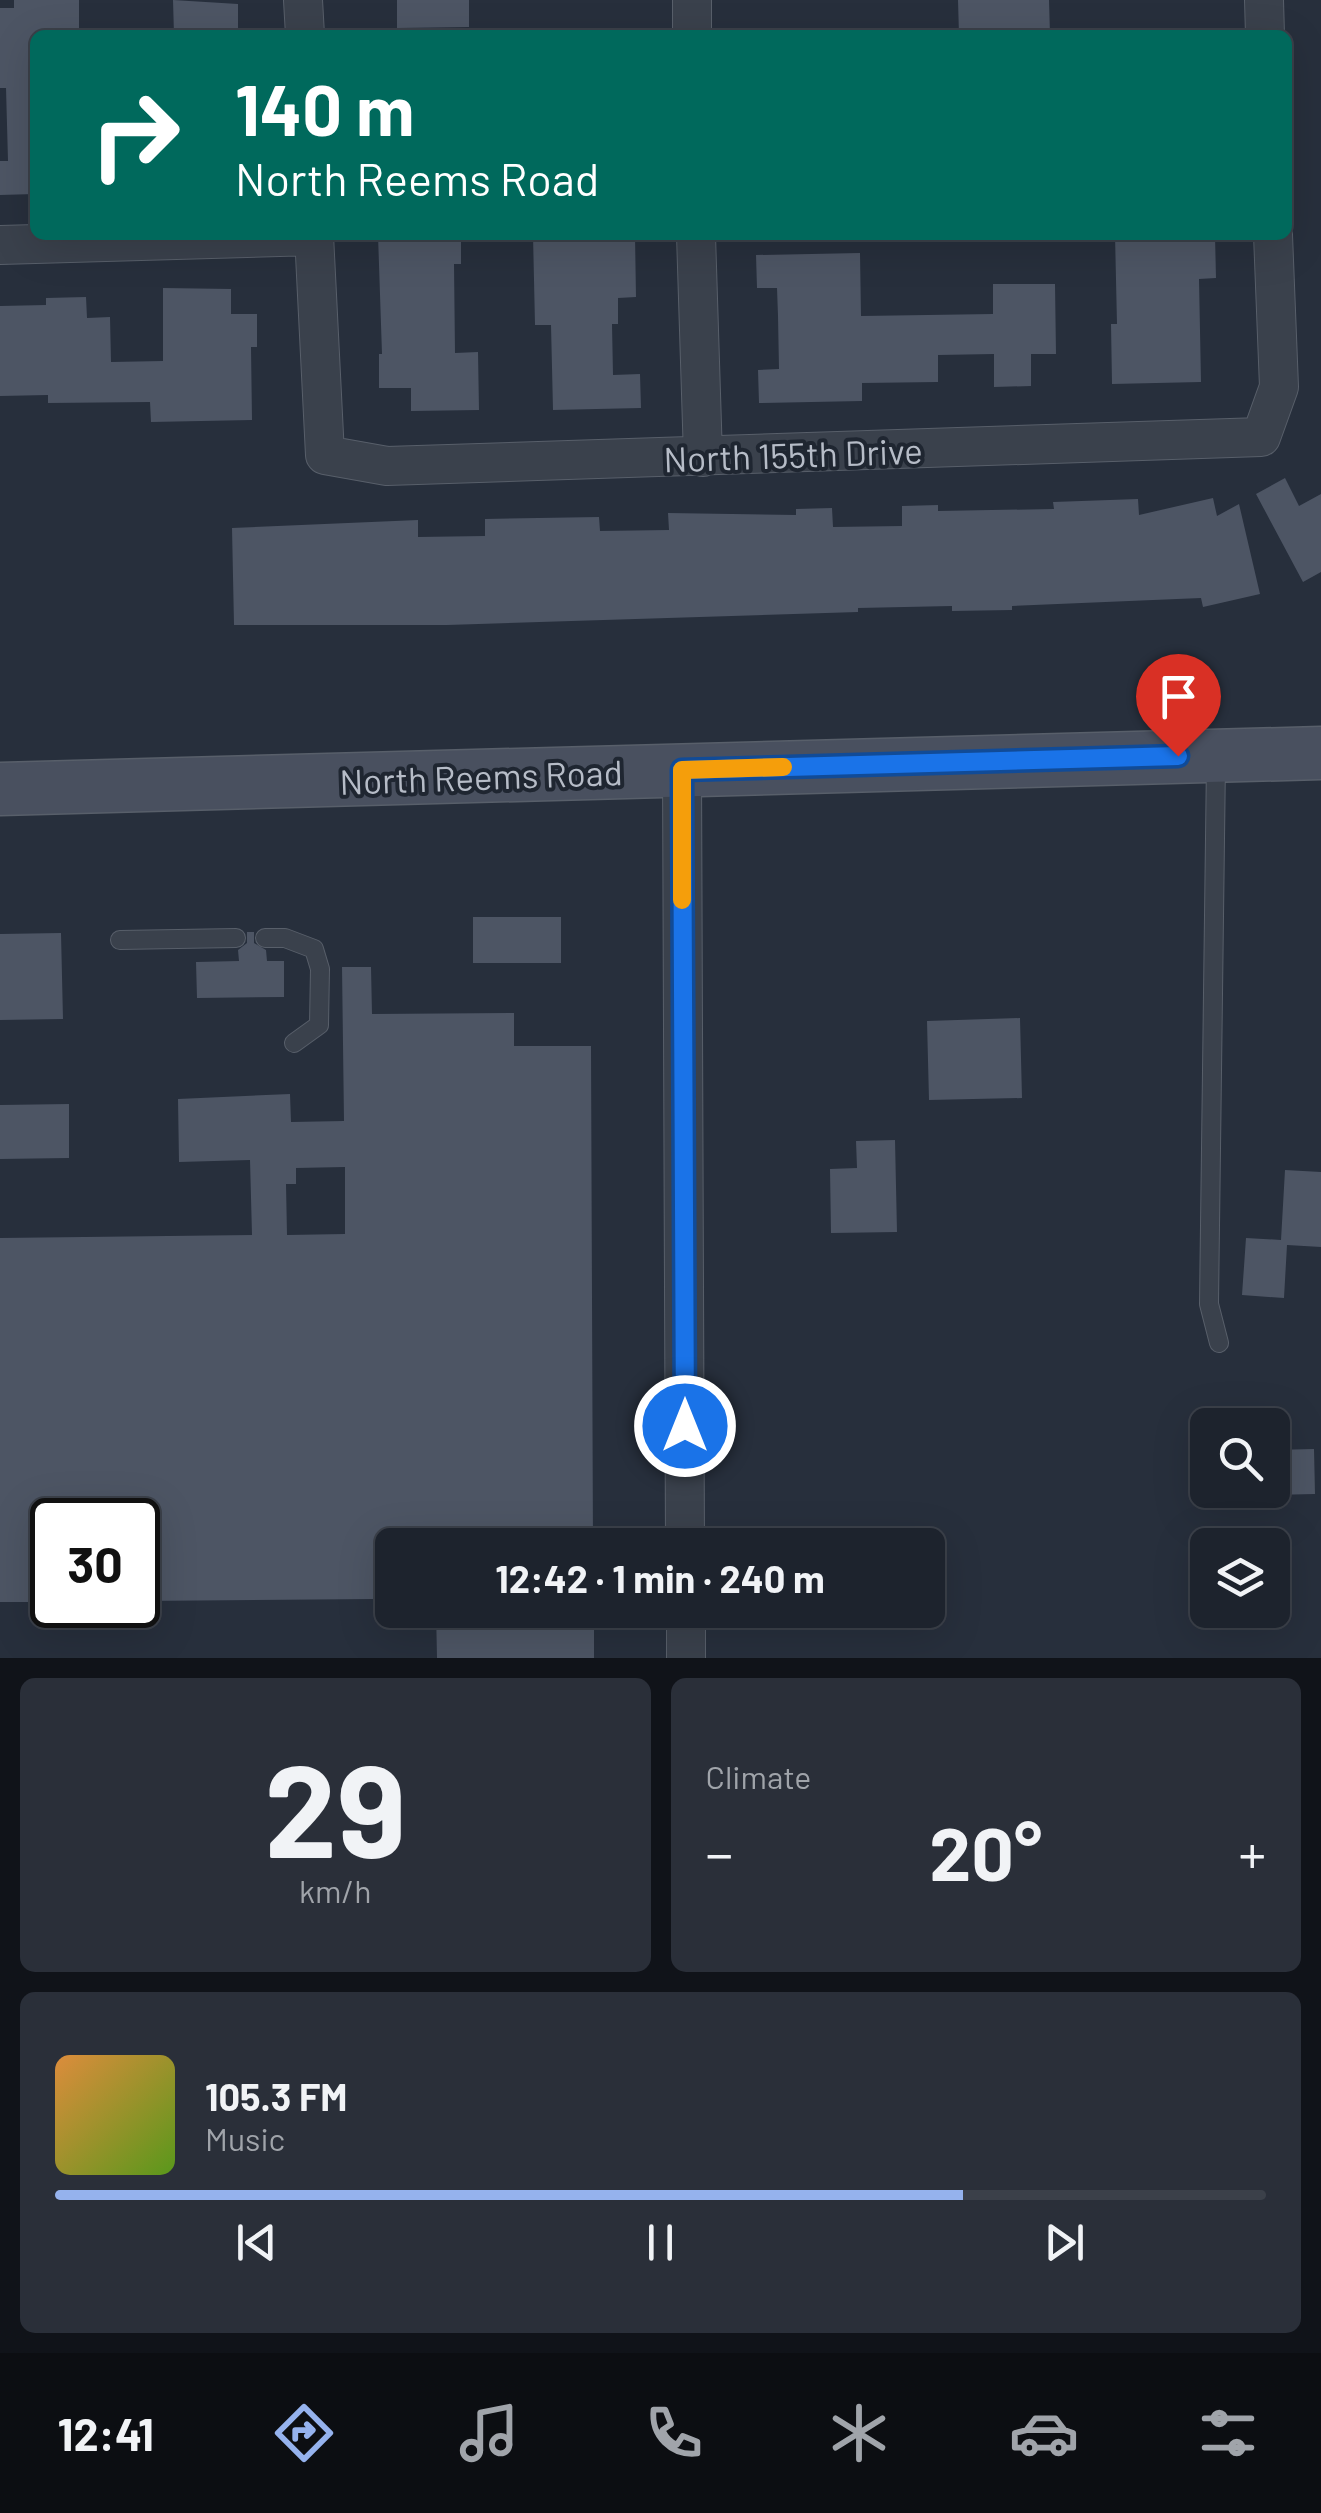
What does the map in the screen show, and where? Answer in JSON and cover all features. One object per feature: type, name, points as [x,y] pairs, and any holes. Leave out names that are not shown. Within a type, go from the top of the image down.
[{"type":"main road","name":"North Reems Road","points":[[0,789],[1321,753]]},
{"type":"street","points":[[304,0],[305,30]]},
{"type":"street","points":[[692,0],[692,30]]},
{"type":"street","points":[[1264,0],[1265,30]]},
{"type":"street","points":[[0,245],[174,240]]},
{"type":"street","name":"North 155th Drive","points":[[314,240],[326,456],[388,466],[1260,437],[1279,387],[1274,240]]},
{"type":"street","points":[[696,240],[703,457]]},
{"type":"street","points":[[682,770],[686,1528]]},
{"type":"street","points":[[686,1628],[686,1658]]},
{"type":"lane","points":[[1216,756],[1208,1267],[1209,1304],[1220,1343]]},
{"type":"lane","points":[[120,940],[236,938]]},
{"type":"lane","points":[[265,938],[285,938],[314,949],[320,969],[318,1025],[294,1042]]},
{"type":"building","points":[[14,0],[79,0],[79,30],[30,30],[30,194],[0,195],[0,161],[8,161],[6,88],[0,88],[0,8],[14,8]]},
{"type":"building","points":[[173,0],[238,4],[238,30],[174,30]]},
{"type":"building","points":[[397,0],[469,0],[469,27],[397,28]]},
{"type":"building","points":[[958,0],[1049,0],[1050,30],[959,30]]},
{"type":"building","points":[[378,240],[461,240],[461,264],[454,264],[455,353],[478,352],[479,410],[411,411],[411,388],[379,388],[382,354]]},
{"type":"building","points":[[533,240],[635,240],[636,297],[618,298],[618,324],[612,324],[613,375],[640,374],[641,408],[553,410],[551,325],[535,325]]},
{"type":"building","points":[[1115,240],[1215,240],[1216,278],[1199,279],[1201,382],[1112,384],[1111,324],[1117,324]]},
{"type":"building","points":[[860,253],[861,316],[993,314],[993,284],[1055,284],[1056,354],[1031,354],[1031,386],[994,387],[994,354],[938,355],[938,382],[862,383],[862,401],[759,403],[758,370],[779,369],[778,316],[777,288],[757,288],[756,255]]},
{"type":"building","points":[[163,288],[231,289],[231,314],[257,314],[257,347],[251,347],[252,420],[151,422],[150,402],[48,403],[48,395],[0,396],[0,306],[46,305],[46,298],[86,297],[87,318],[110,317],[111,362],[163,361]]},
{"type":"building","points":[[1285,478],[1299,506],[1321,494],[1321,572],[1303,582],[1256,494]]},
{"type":"building","points":[[1213,498],[1217,516],[1239,504],[1260,594],[1203,607],[1201,598],[1012,606],[1012,610],[952,611],[952,606],[447,625],[234,625],[232,528],[418,520],[418,537],[485,536],[485,519],[599,517],[600,531],[669,530],[668,513],[796,515],[796,509],[832,508],[833,527],[902,526],[902,506],[938,505],[938,511],[1054,509],[1053,502],[1138,499],[1139,515]]},
{"type":"building","points":[[473,917],[561,917],[561,963],[473,963]]},
{"type":"building","points":[[247,932],[254,932],[254,943],[266,950],[267,961],[284,961],[284,997],[197,998],[196,962],[239,961],[238,950],[247,943]]},
{"type":"building","points":[[61,933],[63,1019],[0,1020],[0,934]]},
{"type":"building","points":[[342,967],[371,967],[372,1014],[514,1013],[514,1046],[591,1046],[593,1528],[375,1528],[375,1599],[160,1601],[160,1498],[30,1498],[30,1602],[0,1602],[0,1238],[252,1235],[250,1160],[179,1162],[178,1099],[290,1094],[291,1122],[344,1121]],"holes":[[[345,1167],[345,1234],[287,1235],[286,1184],[296,1184],[296,1168]]]},
{"type":"building","points":[[1020,1018],[1022,1098],[929,1100],[927,1021]]},
{"type":"building","points":[[69,1104],[69,1158],[0,1159],[0,1105]]},
{"type":"building","points":[[895,1140],[897,1232],[831,1233],[830,1169],[857,1168],[856,1141]]},
{"type":"building","points":[[1285,1170],[1321,1172],[1321,1247],[1287,1245],[1284,1298],[1242,1295],[1246,1238],[1281,1240]]},
{"type":"building","points":[[1314,1449],[1315,1494],[1290,1495],[1290,1450]]},
{"type":"building","points":[[436,1628],[594,1628],[594,1658],[437,1658]]},
{"type":"slow traffic","points":[[682,900],[682,770],[783,767]]},
{"type":"route","points":[[685,1426],[682,770],[1178,756]]}]
